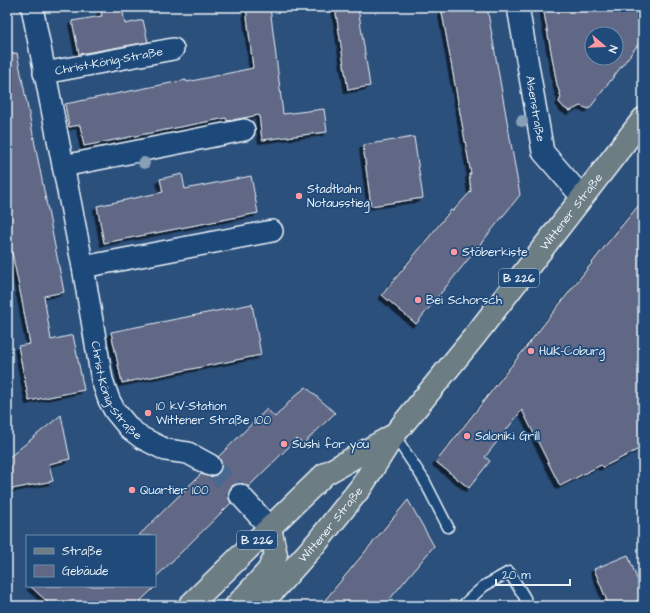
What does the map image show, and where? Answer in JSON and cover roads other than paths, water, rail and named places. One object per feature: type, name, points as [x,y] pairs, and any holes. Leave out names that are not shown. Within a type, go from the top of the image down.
[{"type":"main road","name":"Wittener Straße","points":[[257,606],[275,589],[318,541],[361,487],[394,435],[474,337],[643,119]]},
{"type":"main road","name":"Wittener Straße","points":[[189,606],[324,474],[394,435]]},
{"type":"main road","points":[[236,606],[268,571],[276,555],[270,528]]},
{"type":"street","name":"Christ-König-Straße","points":[[32,7],[83,267],[102,380],[109,400],[115,411],[130,430],[142,438],[166,450],[188,453],[210,465]]},
{"type":"street","name":"Alsenstraße","points":[[518,7],[543,152],[582,197]]},
{"type":"street","name":"Christ-König-Straße","points":[[44,73],[173,50]]},
{"type":"street","points":[[63,166],[244,130]]},
{"type":"street","points":[[83,267],[272,231]]},
{"type":"street","points":[[240,496],[270,528]]},
{"type":"lane","points":[[394,435],[424,480],[448,526]]},
{"type":"lane","points":[[462,606],[484,586],[509,572],[525,598],[526,606]]},
{"type":"tunnel","points":[[210,465],[240,495]]},
{"type":"place","name":"Stadtbahn Notausstieg","points":[[299,196]]},
{"type":"place","name":"Stöberkiste","points":[[454,252]]},
{"type":"place","name":"Bei Schorsch","points":[[418,300]]},
{"type":"place","name":"HUK-Coburg","points":[[531,351]]},
{"type":"place","name":"10 kV-Station Wittener Straße 100","points":[[148,413]]},
{"type":"place","name":"Saloniki Grill","points":[[467,436]]},
{"type":"place","name":"Sushi for you","points":[[284,444]]},
{"type":"place","name":"Quartier 100","points":[[132,490]]}]
